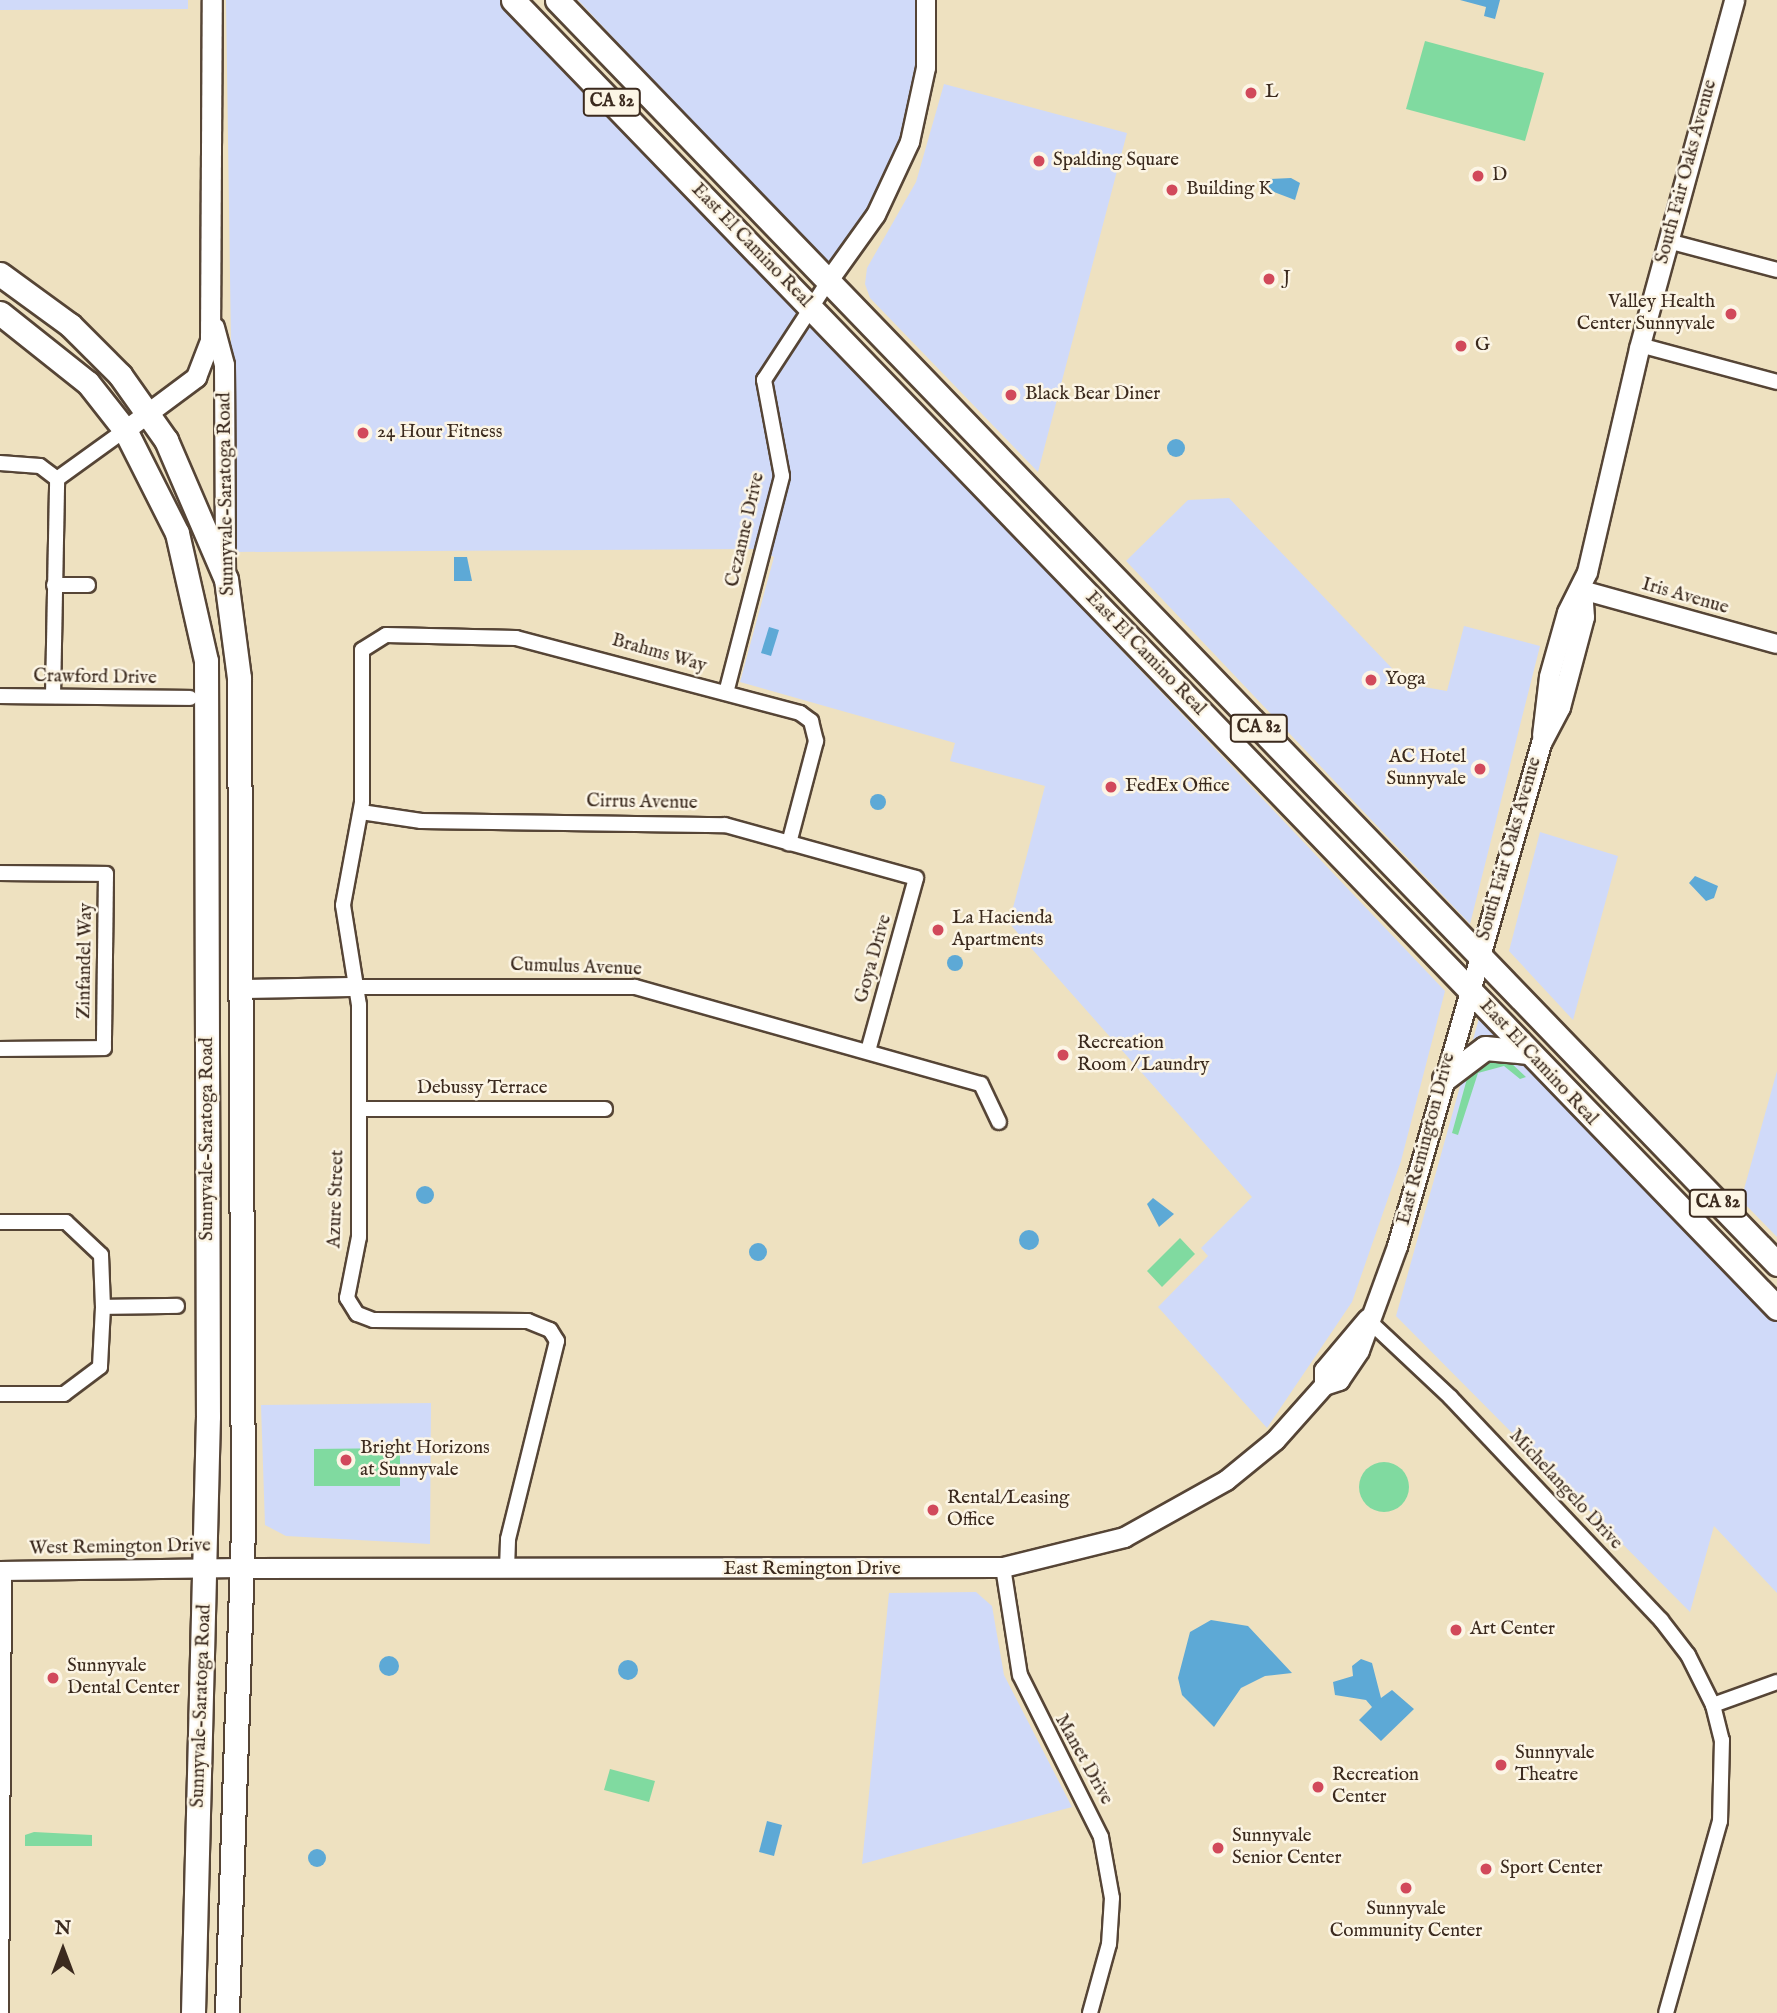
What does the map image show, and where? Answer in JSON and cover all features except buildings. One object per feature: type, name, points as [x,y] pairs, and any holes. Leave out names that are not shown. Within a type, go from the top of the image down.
[{"type":"main road","name":"Sunnyvale-Saratoga Road","points":[[212,0],[212,320],[224,365],[226,579],[239,678],[241,1568],[227,2013]]},
{"type":"main road","name":"East El Camino Real","points":[[513,0],[1777,1308]]},
{"type":"main road","points":[[533,0],[554,21],[573,17]]},
{"type":"main road","name":"East El Camino Real","points":[[557,0],[1777,1264]]},
{"type":"main road","name":"South Fair Oaks Avenue","points":[[1479,956],[1541,743],[1560,707],[1577,643],[1582,590],[1640,345],[1734,0]]},
{"type":"main road","points":[[581,69],[601,66],[658,124],[676,126]]},
{"type":"main road","points":[[0,274],[70,326],[148,412],[190,486],[226,579]]},
{"type":"main road","points":[[0,313],[88,383],[125,430]]},
{"type":"main road","name":"Sunnyvale-Saratoga Road","points":[[193,2013],[205,1567],[206,661],[177,533],[125,430],[196,377],[212,320]]},
{"type":"main road","points":[[1012,516],[1034,516],[1078,560],[1095,558]]},
{"type":"main road","points":[[1090,597],[1118,607],[1161,651],[1179,646]]},
{"type":"main road","name":"East Remington Drive","points":[[241,1568],[1003,1567],[1098,1546],[1177,1512],[1252,1460],[1324,1385],[1324,1370],[1367,1319],[1397,1246],[1479,956]]},
{"type":"main road","points":[[1444,1079],[1485,1048],[1528,1052]]},
{"type":"street","name":"Cezanne Drive","points":[[726,693],[782,476],[764,380],[828,282],[871,225],[910,142],[926,68],[926,0]]},
{"type":"street","points":[[1668,241],[1777,270]]},
{"type":"street","points":[[1640,345],[1777,382]]},
{"type":"street","points":[[57,479],[125,430]]},
{"type":"street","points":[[0,463],[40,466],[57,479]]},
{"type":"street","points":[[52,696],[57,479]]},
{"type":"street","points":[[54,585],[88,585]]},
{"type":"street","name":"Iris Avenue","points":[[1582,590],[1777,644]]},
{"type":"street","name":"Brahms Way","points":[[368,642],[386,635],[516,638],[726,693],[811,720],[816,741],[789,843]]},
{"type":"street","name":"Azure Street","points":[[368,642],[361,658],[361,812],[343,905],[355,986],[359,1109],[358,1245],[345,1290],[357,1314],[385,1321],[528,1321],[550,1330],[557,1341],[509,1539],[508,1569]]},
{"type":"street","name":"Crawford Drive","points":[[0,696],[190,698]]},
{"type":"street","name":"Cirrus Avenue","points":[[361,812],[421,821],[692,821],[789,843],[916,878]]},
{"type":"street","name":"Zinfandel Way","points":[[0,873],[106,874],[104,1048],[0,1049]]},
{"type":"street","name":"Goya Drive","points":[[868,1051],[916,878]]},
{"type":"street","name":"Cumulus Avenue","points":[[241,989],[355,986],[635,987],[981,1084],[999,1122]]},
{"type":"street","name":"Debussy Terrace","points":[[359,1109],[605,1109]]},
{"type":"street","points":[[0,1222],[66,1222],[101,1255],[103,1307],[100,1367],[64,1394],[0,1394]]},
{"type":"street","points":[[103,1307],[177,1306]]},
{"type":"street","name":"Michelangelo Drive","points":[[1367,1319],[1451,1398],[1661,1620],[1688,1655],[1713,1705],[1722,1741],[1720,1821],[1666,2013]]},
{"type":"street","name":"Manet Drive","points":[[1003,1567],[1020,1675],[1101,1837],[1112,1898],[1109,1944],[1090,2013]]},
{"type":"street","name":"West Remington Drive","points":[[2,1571],[241,1568]]},
{"type":"street","points":[[1,2013],[2,1571]]},
{"type":"street","points":[[1713,1705],[1777,1682]]},
{"type":"shaded area","points":[[0,0],[188,0],[188,9],[0,10]]},
{"type":"shaded area","points":[[226,0],[504,0],[1445,991],[1401,1161],[1352,1302],[1267,1428],[1158,1307],[1208,1256],[1201,1248],[1252,1197],[1009,923],[1045,786],[950,761],[955,743],[740,682],[774,557],[756,549],[234,552]]},
{"type":"shaded area","points":[[578,0],[916,0],[916,84],[904,136],[887,181],[827,266]]},
{"type":"shaded area","name":"Spalding Square","points":[[944,84],[1127,133],[1038,472],[870,298],[865,284],[867,268],[916,182]]},
{"type":"shaded area","points":[[1229,498],[1407,684],[1447,691],[1464,626],[1540,646],[1470,924],[1126,561],[1188,500]]},
{"type":"shaded area","points":[[1540,832],[1618,856],[1573,1020],[1509,951]]},
{"type":"shaded area","points":[[1481,1011],[1777,1322],[1777,1593],[1714,1526],[1690,1612],[1396,1316]]},
{"type":"shaded area","points":[[1777,1071],[1777,1237],[1741,1200]]},
{"type":"shaded area","name":"Bright Horizons at Sunnyvale","points":[[431,1403],[430,1544],[286,1536],[265,1525],[261,1405]]},
{"type":"shaded area","points":[[976,1592],[992,1606],[1004,1675],[1072,1807],[862,1864],[889,1593]]},
{"type":"green space","points":[[1425,41],[1544,73],[1525,141],[1406,109]]},
{"type":"green space","points":[[1484,1059],[1510,1062],[1526,1077],[1520,1079],[1504,1066],[1478,1073],[1458,1135],[1452,1133],[1468,1075]]},
{"type":"green space","points":[[1180,1238],[1195,1254],[1162,1287],[1147,1271]]},
{"type":"green space","points":[[400,1448],[400,1486],[314,1486],[314,1449]]},
{"type":"green space","points":[[1384,1462],[1401,1470],[1409,1487],[1401,1504],[1384,1512],[1367,1504],[1359,1487],[1367,1470]]},
{"type":"green space","points":[[610,1769],[655,1781],[649,1802],[604,1790]]},
{"type":"green space","points":[[34,1832],[92,1835],[92,1846],[25,1846],[25,1835]]},
{"type":"water","points":[[1460,0],[1500,0],[1495,19],[1484,16],[1486,7]]},
{"type":"water","points":[[1291,178],[1300,183],[1295,200],[1266,189],[1269,179]]},
{"type":"water","points":[[1176,439],[1182,442],[1185,448],[1182,454],[1176,457],[1170,454],[1167,448],[1170,442]]},
{"type":"water","points":[[454,557],[467,557],[472,581],[454,581]]},
{"type":"water","points":[[769,627],[779,630],[771,656],[761,653]]},
{"type":"water","points":[[875,794],[881,794],[886,802],[884,808],[875,810],[870,805],[870,799]]},
{"type":"water","points":[[1695,876],[1718,886],[1714,898],[1706,901],[1689,883]]},
{"type":"water","points":[[952,955],[958,955],[963,963],[961,969],[952,971],[947,966],[947,960]]},
{"type":"water","points":[[425,1186],[431,1189],[434,1195],[431,1201],[425,1204],[419,1201],[416,1195],[419,1189]]},
{"type":"water","points":[[1153,1198],[1174,1214],[1159,1227],[1147,1204]]},
{"type":"water","points":[[1029,1230],[1036,1233],[1039,1240],[1036,1247],[1029,1250],[1022,1247],[1019,1240],[1022,1233]]},
{"type":"water","points":[[754,1243],[762,1243],[767,1252],[765,1259],[754,1261],[749,1256],[749,1248]]},
{"type":"water","points":[[1211,1620],[1248,1626],[1292,1673],[1265,1676],[1241,1688],[1214,1727],[1182,1695],[1178,1678],[1190,1632]]},
{"type":"water","points":[[389,1656],[396,1659],[399,1666],[396,1673],[389,1676],[382,1673],[379,1666],[382,1659]]},
{"type":"water","points":[[1361,1659],[1372,1663],[1381,1698],[1392,1690],[1414,1709],[1381,1741],[1359,1720],[1372,1707],[1366,1700],[1335,1695],[1333,1682],[1353,1676],[1352,1666]]},
{"type":"water","points":[[628,1660],[635,1663],[638,1670],[635,1677],[628,1680],[621,1677],[618,1670],[621,1663]]},
{"type":"water","points":[[767,1821],[782,1825],[774,1856],[759,1852]]},
{"type":"water","points":[[313,1849],[321,1849],[326,1858],[324,1865],[313,1867],[308,1862],[308,1854]]},
{"type":"place","name":"L","points":[[1251,93]]},
{"type":"place","name":"Spalding Square","points":[[1039,161]]},
{"type":"place","name":"D","points":[[1478,176]]},
{"type":"place","name":"Building K","points":[[1172,190]]},
{"type":"place","name":"J","points":[[1269,279]]},
{"type":"place","name":"Valley Health Center Sunnyvale","points":[[1731,314]]},
{"type":"place","name":"G","points":[[1461,346]]},
{"type":"place","name":"Black Bear Diner","points":[[1011,395]]},
{"type":"place","name":"24 Hour Fitness","points":[[363,433]]},
{"type":"place","name":"Yoga","points":[[1371,680]]},
{"type":"place","name":"AC Hotel Sunnyvale","points":[[1480,769]]},
{"type":"place","name":"FedEx Office","points":[[1111,787]]},
{"type":"place","name":"La Hacienda Apartments","points":[[938,930]]},
{"type":"place","name":"Recreation Room / Laundry","points":[[1063,1055]]},
{"type":"place","name":"Bright Horizons at Sunnyvale","points":[[346,1460]]},
{"type":"place","name":"Rental/Leasing Office","points":[[933,1510]]},
{"type":"place","name":"Art Center","points":[[1456,1630]]},
{"type":"place","name":"Sunnyvale Dental Center","points":[[53,1678]]},
{"type":"place","name":"Sunnyvale Theatre","points":[[1501,1765]]},
{"type":"place","name":"Recreation Center","points":[[1318,1787]]},
{"type":"place","name":"Sunnyvale Senior Center","points":[[1218,1848]]},
{"type":"place","name":"Sport Center","points":[[1486,1869]]},
{"type":"place","name":"Sunnyvale Community Center","points":[[1406,1888]]}]
